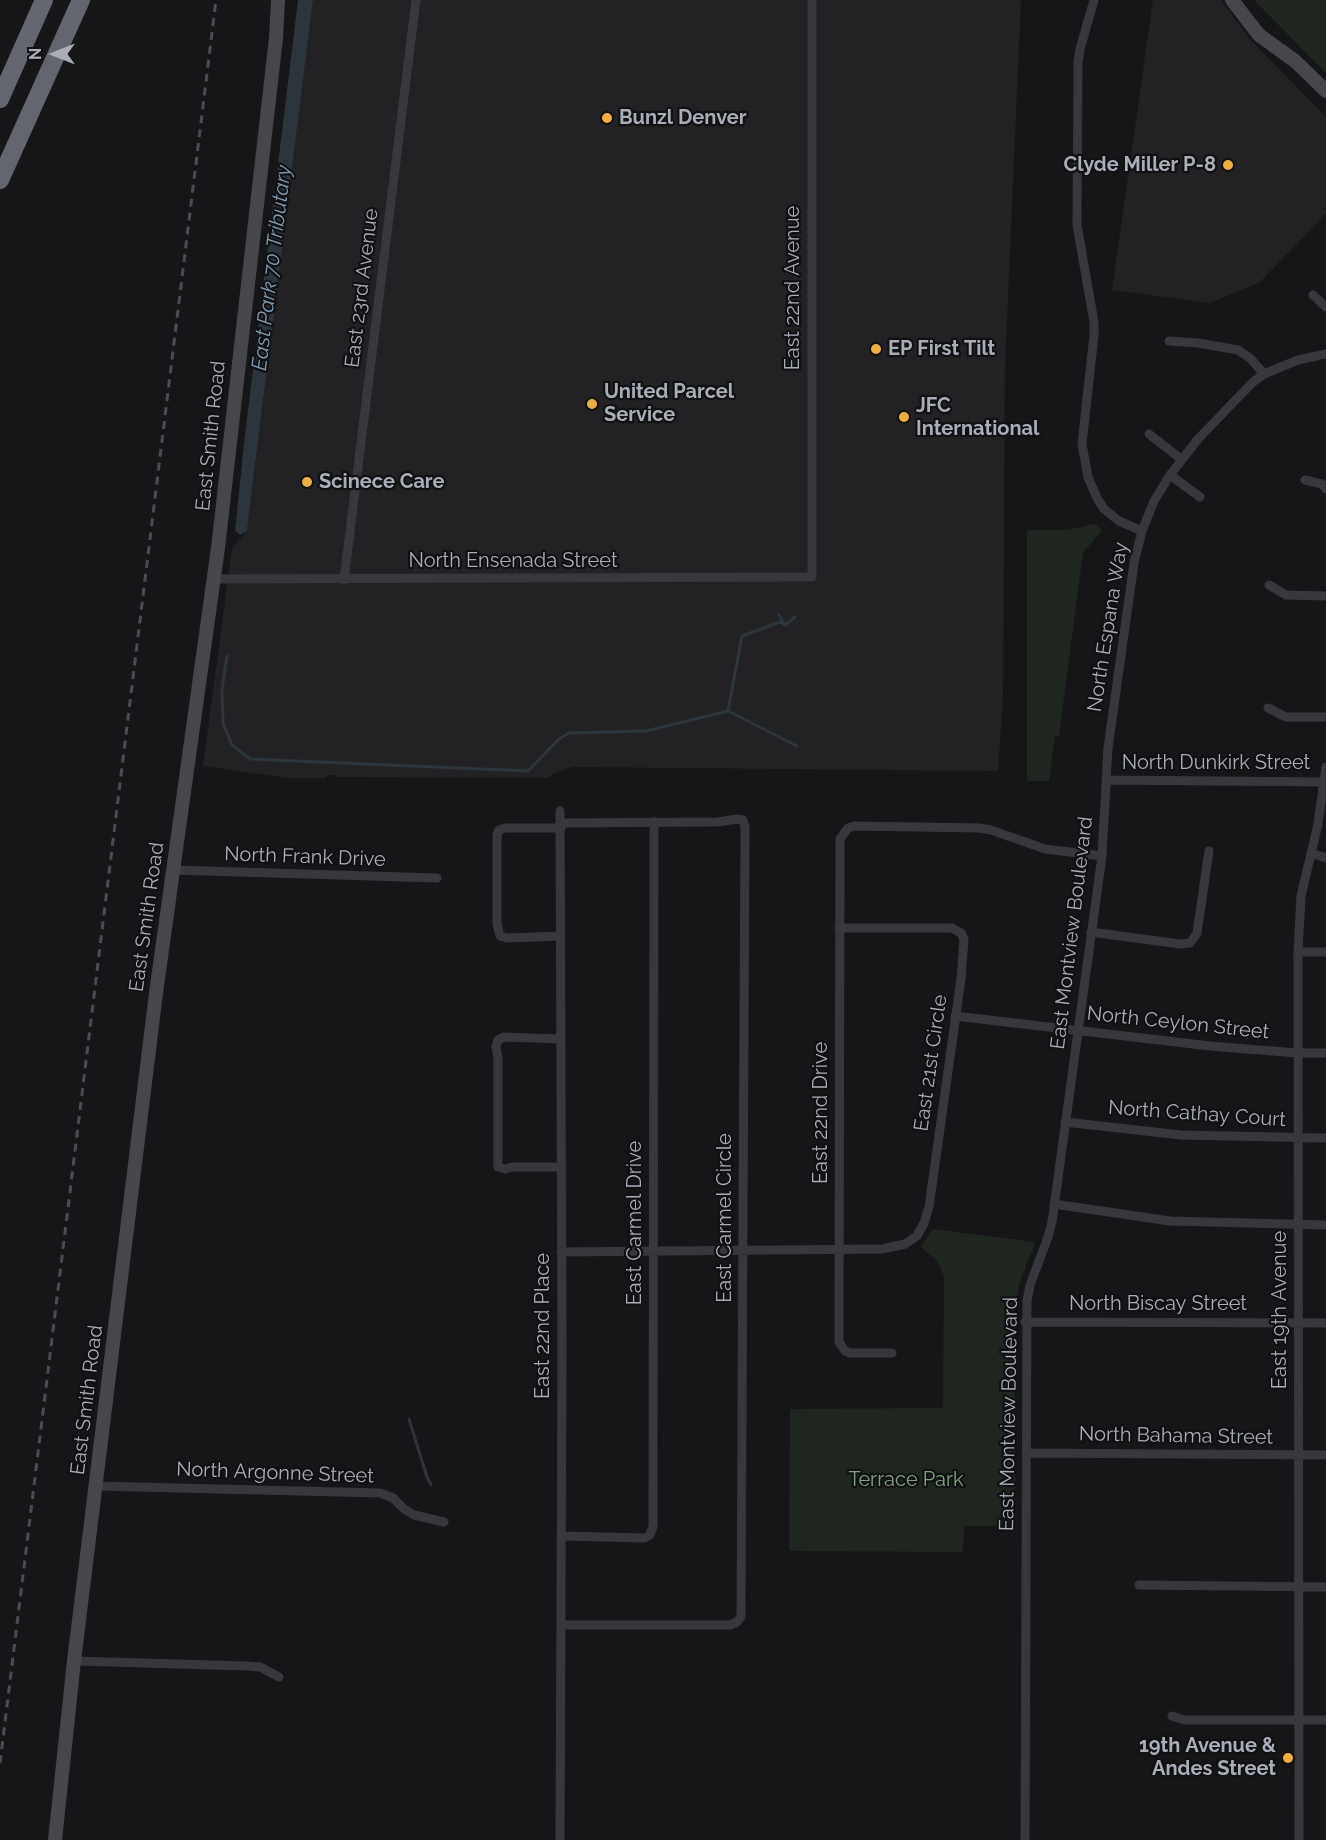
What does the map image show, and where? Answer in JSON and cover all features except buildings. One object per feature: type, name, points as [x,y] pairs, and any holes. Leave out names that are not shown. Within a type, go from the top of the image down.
[{"type":"highway","points":[[0,99],[44,0]]},
{"type":"highway","points":[[0,180],[81,0]]},
{"type":"street","name":"East Smith Road","points":[[55,1840],[74,1661],[156,993],[214,579],[278,0]]},
{"type":"street","name":"East 23rd Avenue","points":[[344,580],[416,0]]},
{"type":"street","name":"East 22nd Avenue","points":[[812,0],[812,577]]},
{"type":"street","points":[[1094,0],[1078,63],[1077,225],[1094,322],[1082,444],[1085,465],[1097,498],[1113,517],[1142,531]]},
{"type":"street","points":[[1232,0],[1259,35],[1295,61],[1326,92]]},
{"type":"street","points":[[1313,295],[1326,307]]},
{"type":"street","points":[[1169,341],[1238,350],[1250,358],[1264,374]]},
{"type":"street","name":"North Espana Way","points":[[1107,780],[1108,748],[1134,563],[1142,531],[1154,501],[1181,459],[1223,413],[1264,374],[1298,360],[1326,354]]},
{"type":"street","points":[[1149,434],[1181,459]]},
{"type":"street","points":[[1170,475],[1200,497]]},
{"type":"street","points":[[1305,480],[1322,484],[1326,489]]},
{"type":"street","name":"North Ensenada Street","points":[[214,579],[812,577]]},
{"type":"street","points":[[1269,585],[1286,595],[1326,596]]},
{"type":"street","points":[[1268,708],[1286,717],[1326,717]]},
{"type":"street","name":"East 19th Avenue","points":[[1299,1840],[1298,952],[1301,897],[1325,782],[1326,767]]},
{"type":"street","name":"North Dunkirk Street","points":[[1107,780],[1325,782]]},
{"type":"street","name":"East Montview Boulevard","points":[[1025,1840],[1025,1322],[1030,1285],[1047,1240],[1054,1204],[1102,856],[1107,780]]},
{"type":"street","name":"East 22nd Place","points":[[560,811],[562,1536],[560,1840]]},
{"type":"street","name":"East Carmel Circle","points":[[561,936],[507,938],[500,936],[497,931],[497,835],[500,830],[743,820],[745,827],[741,1617],[730,1625],[562,1625]]},
{"type":"street","name":"East Carmel Drive","points":[[562,1536],[645,1538],[650,1535],[653,1526],[654,822]]},
{"type":"street","name":"East 22nd Drive","points":[[891,1353],[850,1353],[841,1347],[839,1342],[840,839],[848,828],[859,826],[979,828],[1045,849],[1102,856]]},
{"type":"street","points":[[1091,932],[1180,944],[1190,943],[1197,933],[1209,851]]},
{"type":"street","points":[[1311,853],[1326,858]]},
{"type":"street","name":"North Frank Drive","points":[[172,870],[437,878]]},
{"type":"street","name":"East 21st Circle","points":[[561,1252],[896,1248],[914,1239],[921,1230],[929,1207],[964,942],[961,933],[955,929],[942,927],[840,928]]},
{"type":"street","points":[[1298,952],[1326,952]]},
{"type":"street","name":"North Ceylon Street","points":[[955,1016],[1210,1046],[1326,1053]]},
{"type":"street","points":[[560,1039],[504,1037],[498,1040],[496,1047],[498,1058],[498,1167],[505,1169],[560,1167]]},
{"type":"street","name":"North Cathay Court","points":[[1065,1122],[1181,1135],[1326,1138]]},
{"type":"street","points":[[1054,1204],[1170,1221],[1326,1225]]},
{"type":"street","name":"North Biscay Street","points":[[1025,1322],[1326,1323]]},
{"type":"street","name":"North Bahama Street","points":[[1026,1453],[1326,1455]]},
{"type":"street","name":"North Argonne Street","points":[[96,1486],[380,1493],[393,1498],[414,1515],[444,1522]]},
{"type":"street","points":[[1139,1586],[1326,1587]]},
{"type":"street","points":[[74,1661],[260,1667],[279,1677]]},
{"type":"street","points":[[1172,1716],[1184,1720],[1326,1720]]},
{"type":"shaded area","points":[[313,0],[1021,0],[1005,366],[1003,697],[998,771],[572,767],[548,778],[336,777],[336,775],[327,775],[326,778],[288,778],[203,766],[232,548],[247,531]]},
{"type":"shaded area","name":"Clyde Miller P-8","points":[[1153,0],[1221,0],[1249,38],[1326,117],[1326,214],[1259,283],[1210,303],[1112,290]]},
{"type":"green space","points":[[1254,0],[1326,0],[1326,73],[1304,51]]},
{"type":"green space","points":[[1095,524],[1102,530],[1083,553],[1059,736],[1055,736],[1049,781],[1027,781],[1027,530],[1067,530]]},
{"type":"green space","name":"Terrace Park","points":[[933,1229],[1035,1242],[1019,1285],[1015,1308],[1015,1526],[964,1526],[963,1552],[789,1551],[790,1409],[943,1408],[944,1276],[938,1262],[921,1247]]},
{"type":"water","name":"East Park 70 Tributary","points":[[298,0],[313,0],[247,531],[240,535],[235,531],[245,435]]},
{"type":"waterway","points":[[779,615],[784,624]]},
{"type":"waterway","points":[[227,656],[222,689],[223,723],[232,745],[250,759],[528,771],[559,739],[569,733],[646,731],[728,711],[742,636],[780,622],[785,625],[795,617]]},
{"type":"waterway","points":[[728,711],[797,746]]},
{"type":"waterway","points":[[409,1419],[431,1485]]},
{"type":"railway","points":[[0,1763],[216,0]]},
{"type":"place","name":"Bunzl Denver","points":[[607,118]]},
{"type":"place","name":"Clyde Miller P-8","points":[[1228,165]]},
{"type":"place","name":"EP First Tilt","points":[[876,349]]},
{"type":"place","name":"United Parcel Service","points":[[592,404]]},
{"type":"place","name":"JFC International","points":[[904,417]]},
{"type":"place","name":"Scinece Care","points":[[307,482]]},
{"type":"place","name":"19th Avenue & Andes Street","points":[[1288,1758]]}]
